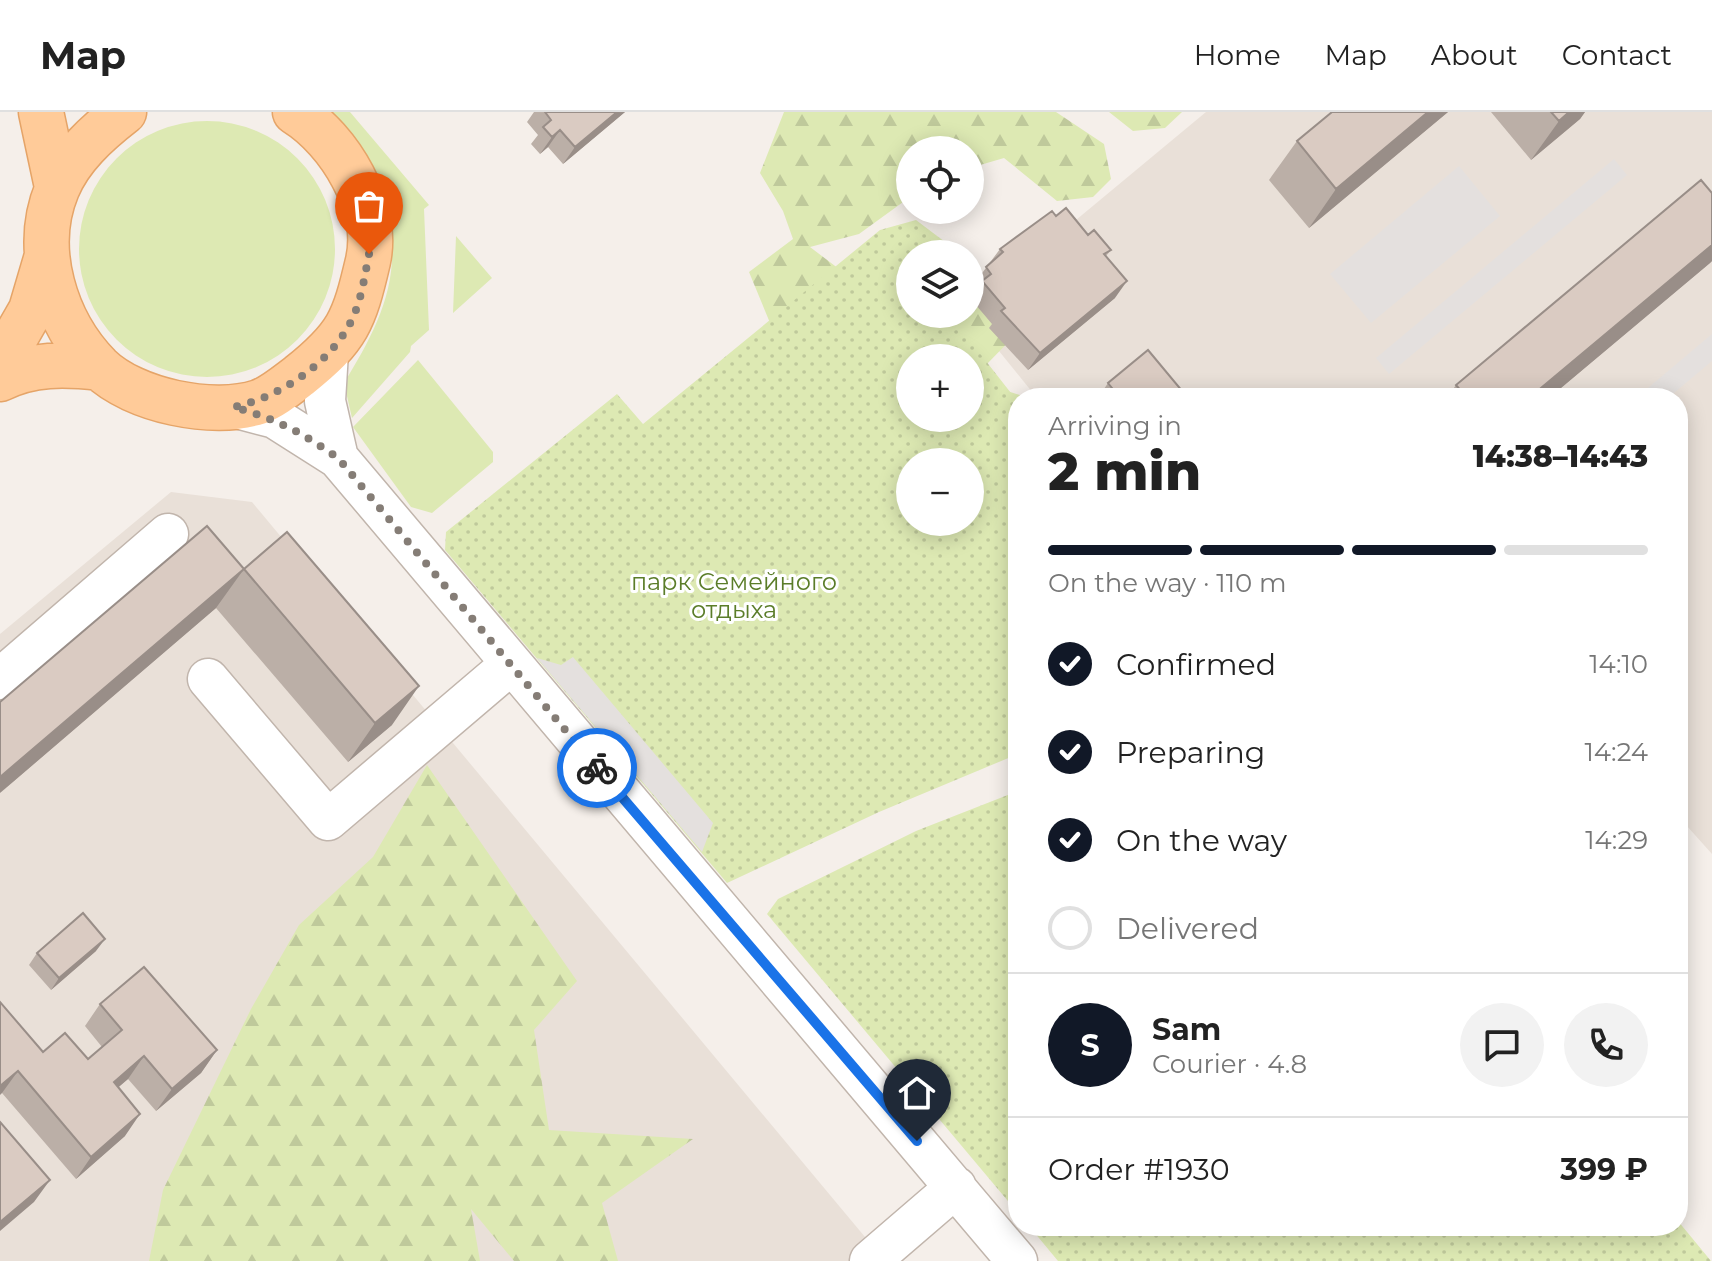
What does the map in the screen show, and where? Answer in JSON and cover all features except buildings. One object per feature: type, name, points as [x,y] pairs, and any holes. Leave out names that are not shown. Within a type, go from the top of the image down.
[{"type":"main road","points":[[0,364],[31,310],[46,256],[57,187],[41,112]]},
{"type":"main road","points":[[57,187],[95,134],[124,112]]},
{"type":"main road","points":[[46,256],[53,294],[68,323],[100,368],[148,396],[196,407],[233,407],[260,402],[328,352],[348,327],[358,306],[369,254],[365,206],[346,161],[314,124],[295,112]]},
{"type":"main road","points":[[0,379],[17,371],[60,364],[100,368]]},
{"type":"street","points":[[328,352],[325,401],[338,458]]},
{"type":"street","points":[[233,407],[275,418],[302,432],[338,458],[1017,1261]]},
{"type":"street","points":[[0,679],[168,534]]},
{"type":"street","points":[[208,679],[328,820],[510,665]]},
{"type":"street","points":[[870,1261],[956,1187]]},
{"type":"shaded area","points":[[1206,112],[1712,112],[1712,854],[1688,827],[1688,388],[1029,388],[980,328],[984,328],[984,296]]},
{"type":"shaded area","points":[[1614,159],[1627,175],[1389,374],[1376,358]]},
{"type":"shaded area","points":[[1459,166],[1500,216],[1371,323],[1330,274]]},
{"type":"shaded area","points":[[1712,334],[1712,361],[1680,388],[1648,388]]},
{"type":"shaded area","points":[[171,492],[252,502],[885,1261],[0,1261],[0,634]]},
{"type":"shaded area","points":[[573,657],[713,823],[702,852],[537,658],[561,665]]},
{"type":"green space","points":[[321,112],[350,112],[429,205],[424,209],[429,330],[411,346],[410,352],[352,418],[344,383],[373,329],[387,292],[392,252],[390,231],[370,190]]},
{"type":"green space","points":[[784,112],[1056,112],[1104,144],[1111,179],[1093,197],[1057,201],[1004,158],[984,164],[984,136],[896,136],[896,207],[859,234],[810,247],[896,312],[896,328],[917,328],[938,344],[896,344],[896,356],[775,335],[749,272],[793,239],[783,211],[760,173]]},
{"type":"green space","points":[[1109,112],[1182,112],[1165,128],[1133,131]]},
{"type":"green space","points":[[207,121],[244,127],[267,136],[288,150],[306,168],[325,200],[335,249],[329,286],[320,309],[306,330],[288,348],[256,367],[207,377],[170,371],[147,362],[126,348],[108,330],[89,298],[79,249],[85,212],[94,189],[108,168],[126,150],[158,131]]},
{"type":"green space","name":"парк Семейного отдыха","points":[[902,224],[921,224],[942,240],[896,240],[896,328],[960,328],[973,344],[896,344],[896,432],[984,432],[984,359],[1008,389],[1008,758],[879,812],[727,883],[445,550],[446,532],[617,394],[643,424],[880,230]]},
{"type":"green space","points":[[456,236],[492,278],[453,313]]},
{"type":"green space","points":[[996,282],[1026,324],[985,366],[1001,389],[1008,391],[1008,427],[984,383],[984,344],[938,344],[950,328],[984,328],[984,291]]},
{"type":"green space","points":[[418,360],[493,452],[493,462],[432,513],[411,507],[353,427]]},
{"type":"green space","points":[[427,765],[577,981],[534,1030],[549,1130],[693,1139],[602,1203],[618,1261],[514,1261],[471,1209],[480,1261],[149,1261],[163,1190],[251,1009],[299,925],[373,857]]},
{"type":"green space","points":[[1008,795],[1008,1201],[767,914],[778,899],[916,831]]},
{"type":"green space","points":[[1688,1233],[1711,1261],[1058,1261],[1037,1236],[1688,1236]]},
{"type":"way so far","points":[[369,254],[358,306],[331,351],[260,402],[233,407],[275,418],[302,432],[338,458],[597,768]]},
{"type":"route","points":[[597,768],[917,1141]]}]
